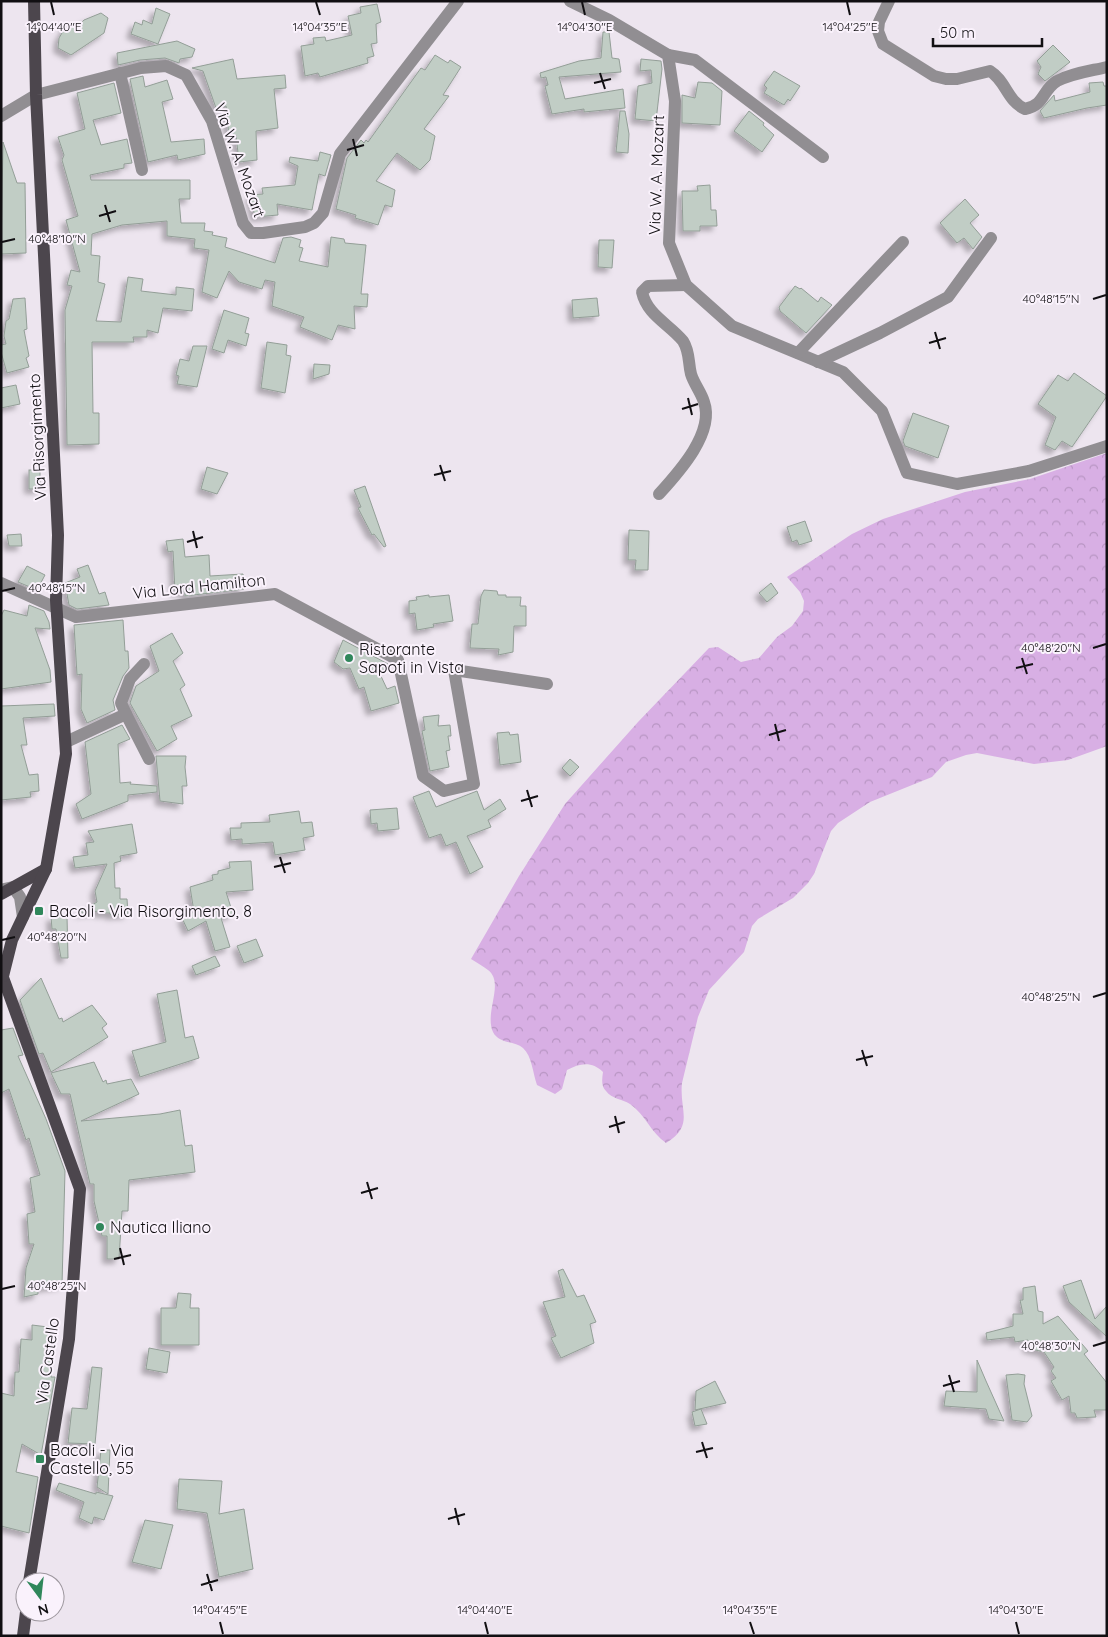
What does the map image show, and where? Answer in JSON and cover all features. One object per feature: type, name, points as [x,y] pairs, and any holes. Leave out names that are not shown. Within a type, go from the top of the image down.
[{"type":"main road","name":"Via Risorgimento","points":[[2,974],[7,940],[23,917],[46,870],[66,754],[56,606],[58,535],[36,95],[34,1]]},
{"type":"main road","points":[[1,894],[7,888],[46,870]]},
{"type":"main road","name":"Via Castello","points":[[2,974],[80,1188],[69,1340],[31,1572]]},
{"type":"main road","points":[[24,1636],[25,1622]]},
{"type":"street","name":"Via W. A. Mozart","points":[[1,116],[36,95],[141,68],[166,66],[186,75],[212,122],[243,223],[251,233],[263,234],[305,226],[314,223],[323,213],[340,154],[458,1]]},
{"type":"street","points":[[570,1],[610,20],[668,55],[696,60],[823,157]]},
{"type":"street","points":[[889,1],[879,22],[878,31],[883,44],[934,76],[957,79],[990,71],[996,75],[1012,102],[1025,109],[1040,103],[1056,82],[1079,73],[1107,67]]},
{"type":"street","name":"Via W. A. Mozart","points":[[668,55],[675,101],[669,243],[686,285],[732,326],[843,372],[882,410],[907,473],[957,484],[1030,471],[1107,446]]},
{"type":"street","points":[[120,73],[142,170]]},
{"type":"street","points":[[818,362],[880,333],[948,297],[991,238]]},
{"type":"street","points":[[798,353],[903,242]]},
{"type":"street","points":[[659,494],[678,473],[692,452],[707,417],[704,401],[697,390],[691,373],[689,353],[683,342],[649,310],[644,302],[642,292],[648,286],[686,285]]},
{"type":"street","points":[[1,583],[56,606]]},
{"type":"street","name":"Via Lord Hamilton","points":[[56,606],[76,617],[275,594],[398,660],[423,776],[444,791],[474,784],[454,670],[547,684]]},
{"type":"street","points":[[144,664],[130,679],[121,703],[150,759]]},
{"type":"street","points":[[66,742],[126,714]]},
{"type":"street","points":[[7,888],[20,897],[23,917]]},
{"type":"green space","points":[[1107,453],[1107,746],[1068,760],[1034,764],[977,753],[966,755],[946,762],[932,777],[870,802],[838,823],[831,831],[814,874],[808,883],[793,898],[758,919],[752,926],[744,952],[709,990],[698,1017],[682,1083],[683,1123],[675,1136],[666,1143],[656,1134],[635,1108],[627,1102],[608,1094],[603,1085],[603,1072],[595,1066],[586,1064],[567,1070],[562,1089],[555,1094],[537,1085],[526,1051],[520,1046],[499,1039],[493,1032],[491,1016],[495,982],[488,970],[471,959],[519,876],[565,804],[638,722],[709,648],[718,647],[741,662],[759,658],[777,637],[792,626],[803,611],[804,601],[800,592],[787,577],[852,534],[883,519],[965,492],[1030,479]]},
{"type":"building","points":[[377,4],[381,22],[376,24],[377,43],[371,44],[374,56],[367,58],[368,63],[320,77],[318,73],[305,76],[301,46],[314,44],[313,38],[325,37],[326,41],[352,35],[348,16],[361,13],[360,7]]},
{"type":"building","points":[[156,8],[170,14],[158,44],[131,34],[135,22],[142,25],[143,20],[152,24]]},
{"type":"building","points":[[101,13],[108,18],[104,33],[71,55],[58,48],[59,38],[68,23],[80,24],[84,20]]},
{"type":"building","points":[[603,32],[609,32],[612,58],[619,59],[621,72],[559,77],[565,99],[623,89],[625,108],[584,112],[584,109],[552,114],[545,86],[548,85],[546,77],[541,78],[540,73],[579,61],[601,58]]},
{"type":"building","points":[[177,41],[195,49],[192,57],[180,59],[179,63],[165,58],[140,60],[118,65],[117,53]]},
{"type":"building","points":[[1053,45],[1070,62],[1045,81],[1038,74],[1041,67],[1037,61]]},
{"type":"building","points":[[435,55],[448,63],[450,60],[461,67],[443,95],[449,96],[424,129],[435,136],[430,160],[420,170],[397,153],[376,181],[395,190],[392,207],[385,205],[378,225],[355,218],[356,215],[336,209],[347,158],[361,140],[364,143],[366,140],[368,142],[421,68],[425,70]]},
{"type":"building","points":[[233,59],[237,79],[285,75],[286,88],[274,89],[278,128],[256,131],[257,160],[239,162],[236,135],[229,136],[226,106],[216,108],[203,71],[192,68]]},
{"type":"building","points":[[641,59],[661,61],[662,69],[656,121],[635,119],[638,86],[652,83],[651,70],[640,71]]},
{"type":"building","points":[[774,71],[800,86],[790,101],[788,99],[784,105],[764,93],[767,88],[764,85]]},
{"type":"building","points":[[143,76],[145,87],[167,80],[173,99],[162,102],[171,142],[204,139],[205,154],[178,160],[177,155],[148,162],[130,79]]},
{"type":"building","points":[[698,82],[712,83],[722,91],[720,125],[682,123],[682,95],[695,98]]},
{"type":"building","points":[[1103,82],[1104,86],[1107,86],[1107,105],[1044,118],[1040,111],[1054,95],[1055,101],[1090,92],[1089,83]]},
{"type":"building","points":[[114,83],[121,113],[93,120],[101,145],[127,139],[132,163],[124,164],[124,168],[90,175],[91,180],[190,180],[190,199],[179,199],[181,223],[205,223],[204,231],[213,232],[212,235],[227,238],[225,247],[275,263],[283,238],[291,237],[301,240],[299,247],[303,248],[299,261],[328,267],[331,237],[344,239],[345,243],[366,245],[361,294],[368,294],[367,307],[354,306],[355,329],[338,325],[332,340],[300,327],[304,317],[272,306],[275,282],[265,280],[262,289],[239,282],[229,271],[217,298],[202,292],[209,250],[194,248],[195,239],[167,236],[167,221],[122,225],[92,234],[91,255],[100,256],[98,282],[105,284],[96,321],[121,322],[128,277],[143,279],[141,291],[176,295],[176,287],[194,289],[192,311],[163,308],[158,333],[147,330],[147,337],[133,337],[134,342],[92,342],[93,413],[99,413],[99,444],[67,445],[65,310],[72,286],[67,285],[71,270],[80,272],[66,220],[78,216],[62,160],[64,155],[58,137],[85,129],[77,93]]},
{"type":"building","points":[[620,111],[625,111],[629,134],[628,153],[616,152]]},
{"type":"building","points":[[749,111],[764,123],[763,125],[774,135],[762,152],[734,131]]},
{"type":"building","points":[[3,142],[17,183],[25,183],[26,253],[1,254]]},
{"type":"building","points":[[320,152],[331,155],[325,176],[319,174],[312,210],[277,204],[278,215],[255,217],[250,195],[263,194],[262,188],[295,185],[298,166],[289,162],[290,157],[318,161]]},
{"type":"building","points":[[710,185],[711,210],[716,210],[717,226],[700,226],[700,231],[683,231],[682,191],[698,191],[697,186]]},
{"type":"building","points":[[965,199],[979,215],[970,223],[982,237],[973,249],[964,238],[957,243],[940,223]]},
{"type":"building","points":[[599,240],[614,240],[612,268],[598,267]]},
{"type":"building","points":[[795,286],[801,288],[818,302],[821,297],[832,305],[806,333],[780,311],[779,307]]},
{"type":"building","points":[[25,298],[27,329],[24,330],[29,356],[26,358],[29,367],[7,373],[1,352],[1,345],[6,344],[4,336],[6,321],[9,319],[13,299]]},
{"type":"building","points":[[597,298],[599,316],[573,318],[572,300]]},
{"type":"building","points":[[224,310],[249,318],[245,333],[249,334],[246,346],[228,340],[224,353],[212,349]]},
{"type":"building","points":[[267,342],[287,345],[286,355],[291,356],[285,393],[261,388]]},
{"type":"building","points":[[193,346],[207,346],[197,387],[177,384],[179,376],[176,375],[180,359],[189,361]]},
{"type":"building","points":[[314,364],[330,365],[329,374],[313,379]]},
{"type":"building","points":[[1074,373],[1107,396],[1072,447],[1062,441],[1055,450],[1045,445],[1056,417],[1038,404],[1058,375],[1068,381]]},
{"type":"building","points":[[16,385],[20,404],[1,408],[1,388]]},
{"type":"building","points":[[913,413],[949,426],[938,458],[905,446],[903,441]]},
{"type":"building","points":[[207,467],[228,473],[217,494],[201,489]]},
{"type":"building","points":[[29,470],[40,470],[40,489],[29,489]]},
{"type":"building","points":[[365,486],[386,546],[384,547],[374,534],[372,535],[358,508],[361,507],[354,490]]},
{"type":"building","points":[[805,521],[812,541],[799,545],[797,540],[792,542],[787,527]]},
{"type":"building","points":[[629,530],[649,531],[648,570],[635,570],[636,560],[628,560]]},
{"type":"building","points":[[21,534],[22,546],[9,546],[7,535]]},
{"type":"building","points":[[183,539],[185,557],[209,555],[210,576],[243,574],[244,589],[185,596],[185,591],[175,592],[173,551],[168,552],[166,541]]},
{"type":"building","points":[[88,565],[99,594],[105,592],[109,605],[77,609],[69,605],[65,583],[80,577],[77,569]]},
{"type":"building","points":[[27,566],[45,575],[37,590],[18,582]]},
{"type":"building","points":[[771,583],[778,593],[767,602],[759,593]]},
{"type":"building","points":[[484,590],[497,591],[498,595],[506,595],[506,597],[521,597],[520,606],[526,606],[526,626],[514,626],[513,652],[498,655],[499,649],[470,648],[472,624],[478,624],[481,596]]},
{"type":"building","points":[[429,595],[429,597],[449,595],[453,621],[433,624],[434,627],[417,630],[415,613],[409,614],[409,601],[417,600],[416,597]]},
{"type":"building","points":[[29,605],[44,611],[49,622],[50,629],[35,628],[50,670],[51,682],[1,689],[1,616],[4,610],[27,616]]},
{"type":"building","points":[[123,620],[125,651],[128,651],[129,668],[123,676],[113,700],[115,710],[87,723],[81,709],[82,674],[77,675],[74,625]]},
{"type":"building","points":[[172,633],[183,653],[173,661],[185,685],[180,689],[192,716],[171,726],[177,739],[157,751],[130,703],[136,686],[159,671],[150,646]]},
{"type":"building","points":[[343,640],[388,664],[380,674],[387,689],[395,686],[399,703],[371,711],[364,687],[359,689],[350,668],[343,669],[334,662]]},
{"type":"building","points":[[54,704],[55,716],[23,718],[27,745],[21,745],[29,775],[38,774],[39,791],[30,792],[31,797],[1,800],[1,706]]},
{"type":"building","points":[[439,715],[438,726],[450,725],[451,736],[448,736],[450,750],[446,751],[449,767],[430,771],[422,731],[425,730],[423,717]]},
{"type":"building","points":[[122,725],[130,739],[118,744],[120,783],[131,782],[130,784],[157,786],[157,792],[128,795],[128,801],[82,819],[76,804],[91,794],[85,742]]},
{"type":"building","points":[[509,732],[510,735],[518,734],[521,762],[500,765],[497,733]]},
{"type":"building","points":[[156,756],[186,756],[187,786],[182,786],[183,804],[160,801]]},
{"type":"building","points":[[570,759],[579,767],[570,776],[562,768]]},
{"type":"building","points":[[429,791],[436,807],[477,791],[484,810],[500,799],[506,809],[488,820],[491,827],[467,836],[483,867],[470,874],[456,842],[446,846],[441,834],[429,838],[413,797]]},
{"type":"building","points":[[397,808],[399,829],[378,831],[377,823],[371,824],[370,810]]},
{"type":"building","points":[[299,811],[301,823],[312,822],[314,836],[303,838],[305,850],[275,855],[273,842],[242,844],[242,839],[231,840],[230,828],[241,828],[241,823],[270,822],[269,815]]},
{"type":"building","points":[[132,824],[137,853],[120,856],[121,861],[114,863],[115,888],[120,888],[120,899],[127,899],[128,914],[110,915],[110,913],[99,913],[99,911],[79,913],[97,902],[95,891],[107,864],[75,868],[73,857],[88,855],[86,843],[94,842],[88,831]]},
{"type":"building","points":[[251,861],[253,890],[226,892],[233,914],[221,918],[230,947],[215,951],[206,921],[188,931],[182,918],[194,912],[190,887],[213,880],[212,875],[218,874],[218,871],[230,868],[229,862]]},
{"type":"building","points":[[67,916],[68,958],[61,958],[56,929],[52,929],[51,917]]},
{"type":"building","points":[[256,939],[263,956],[244,963],[237,946]]},
{"type":"building","points":[[215,956],[220,966],[196,975],[192,966]]},
{"type":"building","points":[[41,978],[59,1019],[62,1018],[63,1022],[92,1005],[107,1024],[102,1028],[108,1037],[51,1072],[43,1053],[39,1054],[20,1000]]},
{"type":"building","points":[[177,990],[185,1038],[193,1036],[199,1058],[140,1077],[132,1051],[166,1042],[157,994]]},
{"type":"building","points":[[13,1028],[23,1055],[18,1056],[46,1119],[65,1171],[62,1285],[38,1288],[38,1294],[24,1297],[26,1268],[34,1244],[29,1244],[27,1214],[35,1212],[30,1178],[40,1175],[29,1138],[26,1140],[9,1089],[1,1093],[1,1030]]},
{"type":"building","points":[[94,1062],[103,1082],[106,1080],[107,1084],[131,1079],[139,1094],[81,1121],[160,1114],[180,1110],[185,1146],[192,1145],[195,1172],[129,1180],[128,1211],[122,1211],[119,1259],[107,1259],[107,1236],[102,1236],[94,1201],[94,1184],[90,1184],[70,1094],[61,1094],[51,1073]]},
{"type":"building","points":[[563,1269],[577,1297],[584,1295],[596,1322],[590,1324],[594,1343],[561,1358],[551,1338],[556,1336],[543,1302],[565,1297],[558,1271]]},
{"type":"building","points":[[1081,1280],[1095,1319],[1107,1306],[1107,1337],[1069,1302],[1063,1286]]},
{"type":"building","points":[[1035,1286],[1038,1311],[1043,1312],[1043,1324],[1058,1316],[1088,1351],[1084,1354],[1107,1383],[1107,1410],[1094,1410],[1096,1417],[1077,1418],[1075,1413],[1071,1413],[1069,1396],[1062,1400],[1051,1381],[1056,1378],[1051,1371],[1054,1367],[1044,1352],[1027,1348],[1028,1340],[1015,1342],[1014,1337],[987,1340],[986,1333],[1013,1326],[1013,1314],[1023,1314],[1020,1300],[1023,1300],[1023,1288]]},
{"type":"building","points":[[178,1293],[191,1294],[190,1308],[199,1308],[199,1345],[161,1345],[161,1308],[176,1308]]},
{"type":"building","points":[[32,1325],[56,1328],[51,1377],[55,1377],[41,1455],[22,1444],[16,1472],[38,1477],[29,1533],[1,1526],[1,1393],[14,1396],[15,1372],[19,1372],[21,1339],[32,1340]]},
{"type":"building","points":[[149,1348],[170,1352],[167,1373],[146,1369]]},
{"type":"building","points":[[977,1360],[1004,1421],[989,1419],[986,1409],[944,1406],[946,1391],[977,1392]]},
{"type":"building","points":[[92,1367],[102,1368],[95,1444],[68,1443],[72,1408],[87,1409]]},
{"type":"building","points":[[1006,1375],[1025,1375],[1024,1384],[1032,1416],[1027,1422],[1012,1420]]},
{"type":"building","points":[[715,1381],[726,1403],[695,1410],[696,1391]]},
{"type":"building","points":[[701,1409],[707,1424],[695,1426],[692,1412]]},
{"type":"building","points":[[101,1450],[110,1450],[108,1494],[97,1487]]},
{"type":"building","points":[[179,1479],[222,1481],[219,1514],[244,1509],[253,1569],[219,1577],[207,1513],[177,1509]]},
{"type":"building","points":[[59,1483],[96,1494],[96,1492],[113,1496],[104,1520],[94,1517],[92,1524],[79,1518],[84,1502],[56,1490]]},
{"type":"building","points":[[145,1520],[173,1525],[161,1569],[132,1562]]},
{"type":"place","name":"Ristorante Sapoti in Vista","points":[[349,658]]},
{"type":"place","name":"Bacoli - Via Risorgimento, 8","points":[[39,911]]},
{"type":"place","name":"Nautica Iliano","points":[[100,1227]]},
{"type":"place","name":"Bacoli - Via Castello, 55","points":[[40,1459]]}]
